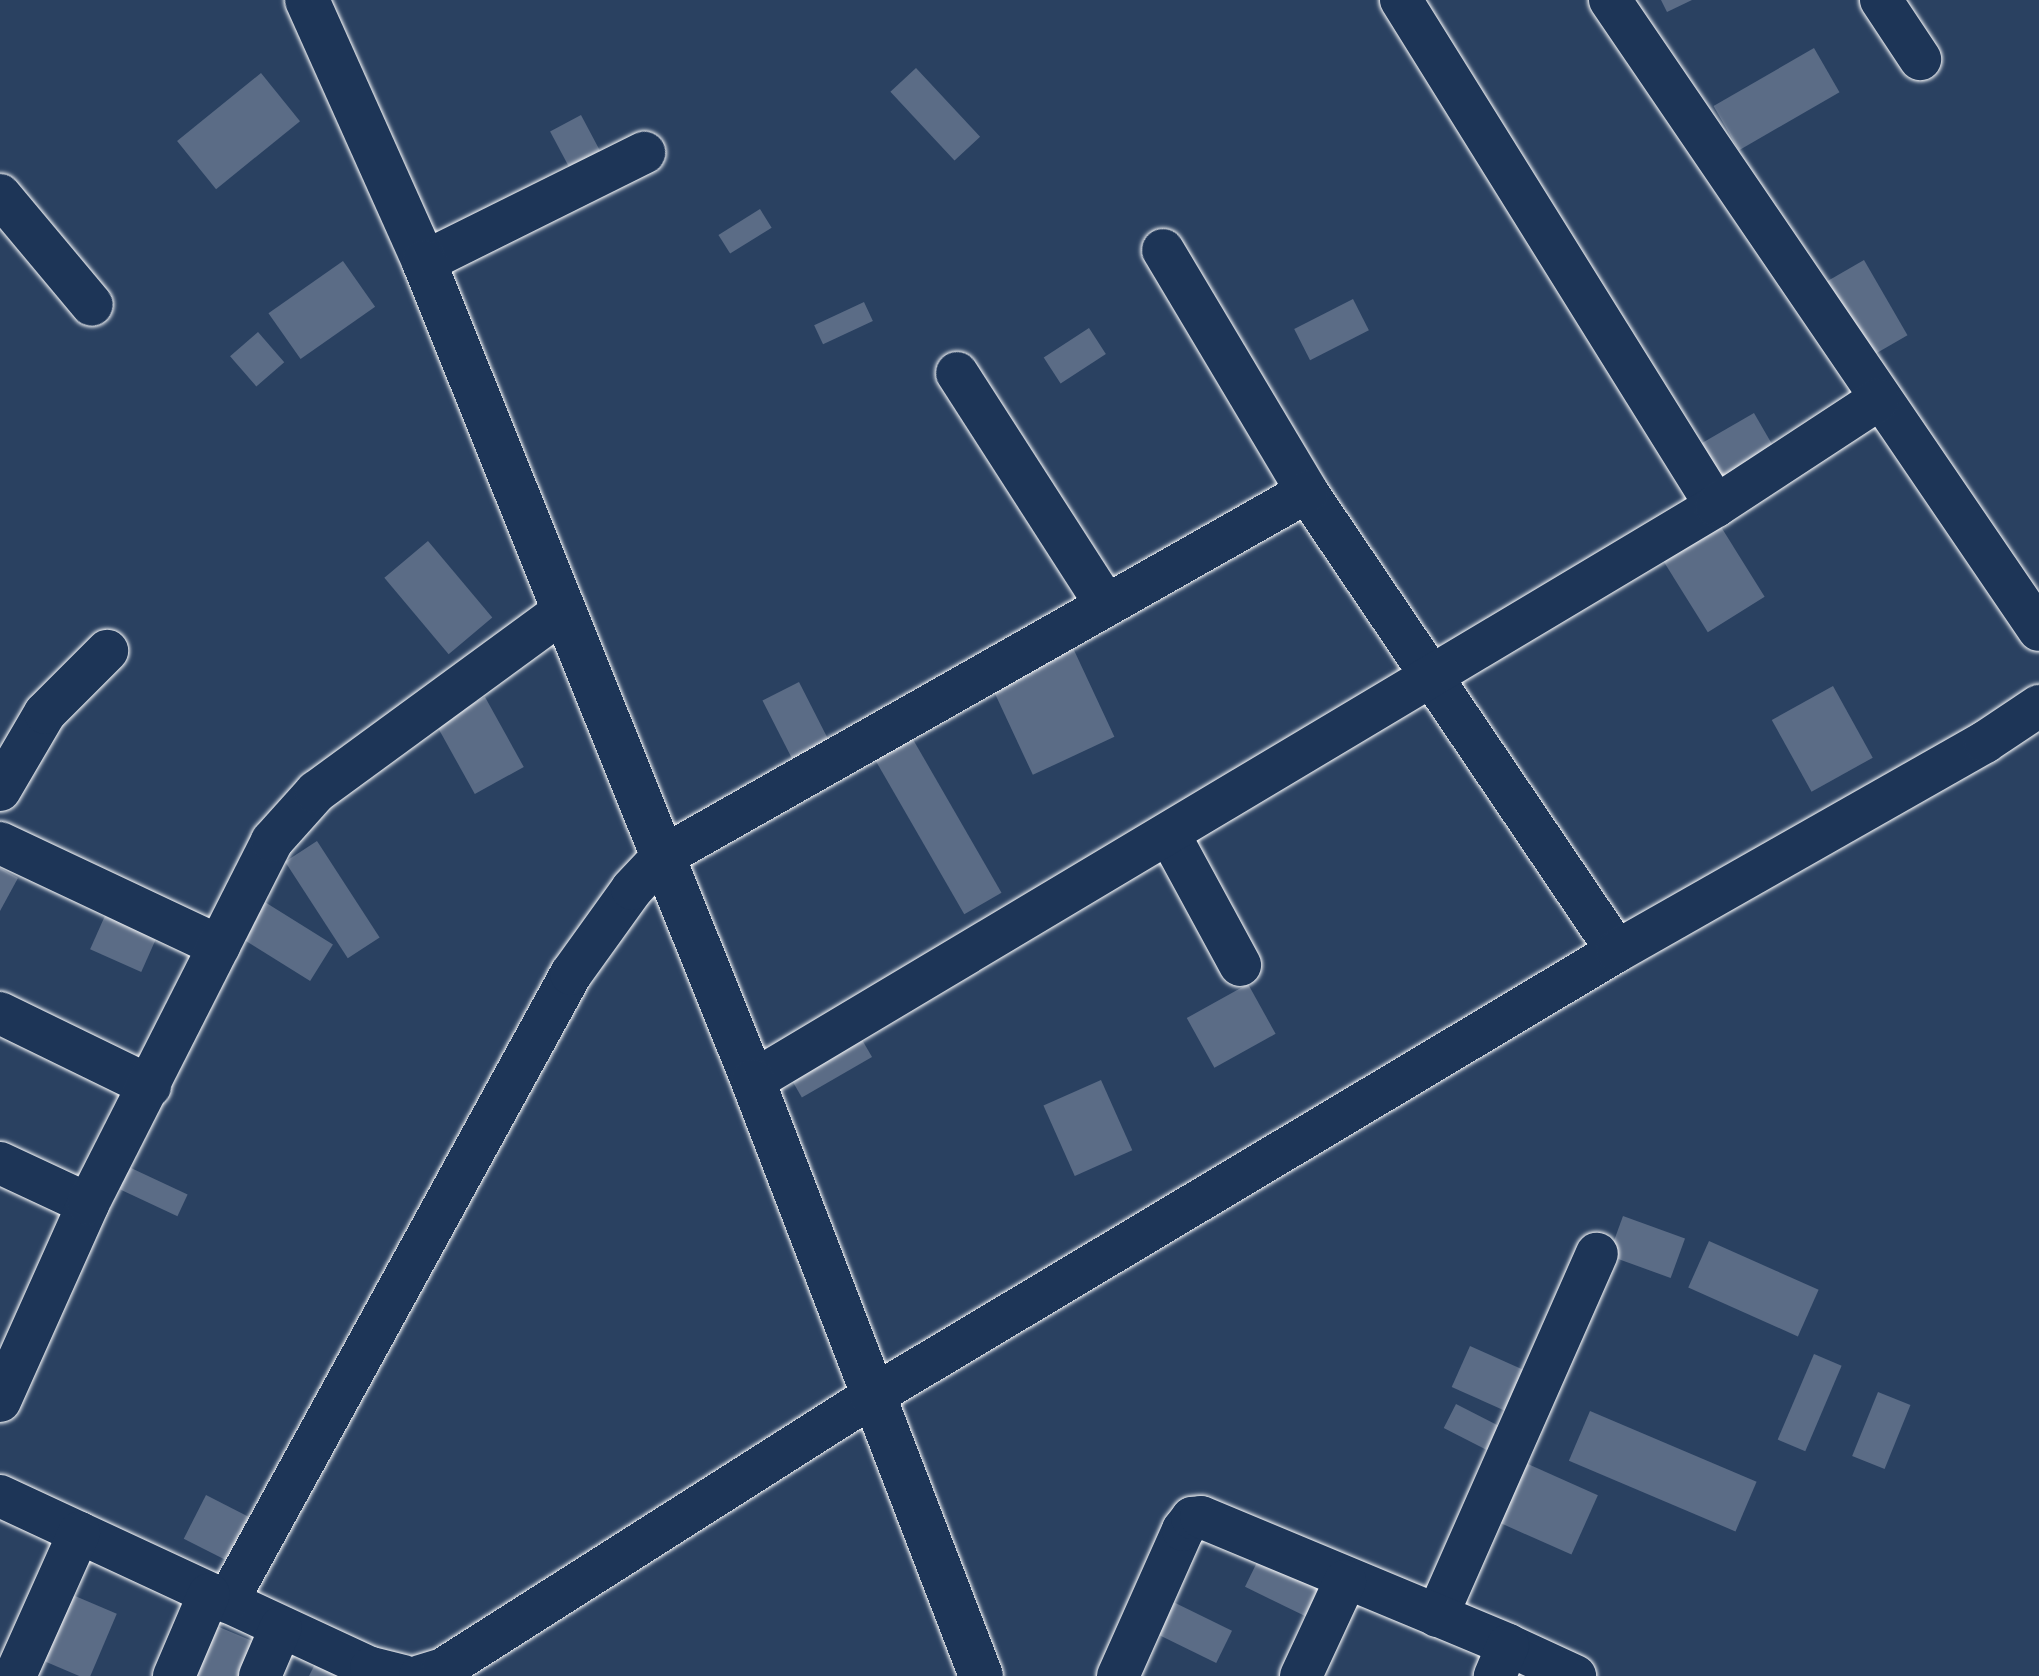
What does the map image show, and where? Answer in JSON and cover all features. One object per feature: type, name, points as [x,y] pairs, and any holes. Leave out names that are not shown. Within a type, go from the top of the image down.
[{"type":"street","points":[[307,0],[424,262],[562,612],[753,1081],[871,1397],[981,1676]]},
{"type":"street","points":[[1401,0],[1716,506]]},
{"type":"street","points":[[1610,0],[1878,400],[2039,630]]},
{"type":"street","points":[[1881,0],[1920,59]]},
{"type":"street","points":[[424,262],[644,153]]},
{"type":"street","points":[[0,195],[92,305]]},
{"type":"street","points":[[1163,250],[1307,492],[1617,951]]},
{"type":"street","points":[[957,373],[1106,605]]},
{"type":"street","points":[[753,1081],[1716,506],[1878,400]]},
{"type":"street","points":[[174,1676],[571,974],[632,889],[662,857],[1307,492]]},
{"type":"street","points":[[0,1401],[88,1204],[272,841],[316,792],[562,612]]},
{"type":"street","points":[[0,790],[45,713],[107,651]]},
{"type":"street","points":[[420,1676],[443,1669],[871,1397],[1617,951],[1985,742],[2039,706]]},
{"type":"street","points":[[1169,834],[1240,965]]},
{"type":"street","points":[[0,843],[219,946]]},
{"type":"street","points":[[0,1013],[150,1086]]},
{"type":"street","points":[[0,1163],[88,1204]]},
{"type":"street","points":[[1437,1616],[1597,1254]]},
{"type":"street","points":[[0,1496],[371,1668],[404,1676]]},
{"type":"street","points":[[1118,1676],[1192,1518],[1220,1525],[1345,1581],[1437,1616],[1501,1660],[1575,1676]]},
{"type":"street","points":[[15,1676],[79,1533]]},
{"type":"street","points":[[1301,1676],[1345,1581]]},
{"type":"street","points":[[260,1676],[281,1627]]},
{"type":"building","points":[[1661,0],[1692,0],[1667,12]]},
{"type":"building","points":[[1814,48],[1840,92],[1739,150],[1714,106]]},
{"type":"building","points":[[916,68],[980,137],[955,161],[890,92]]},
{"type":"building","points":[[261,73],[300,121],[216,189],[177,141]]},
{"type":"building","points":[[581,115],[604,159],[574,176],[550,131]]},
{"type":"building","points":[[760,209],[772,228],[730,254],[718,235]]},
{"type":"building","points":[[1864,260],[1908,335],[1869,357],[1826,282]]},
{"type":"building","points":[[343,261],[375,307],[301,359],[268,313]]},
{"type":"building","points":[[1353,299],[1369,330],[1310,360],[1294,329]]},
{"type":"building","points":[[864,302],[873,321],[823,344],[814,325]]},
{"type":"building","points":[[1089,328],[1106,354],[1061,383],[1044,357]]},
{"type":"building","points":[[258,332],[284,362],[256,386],[230,356]]},
{"type":"building","points":[[1754,413],[1774,447],[1719,478],[1699,444]]},
{"type":"building","points":[[1718,522],[1765,597],[1708,632],[1661,558]]},
{"type":"building","points":[[428,541],[492,618],[449,654],[384,578]]},
{"type":"building","points":[[1073,648],[1114,737],[1033,775],[991,686]]},
{"type":"building","points":[[799,682],[834,750],[797,768],[762,701]]},
{"type":"building","points":[[1833,686],[1873,758],[1812,792],[1772,720]]},
{"type":"building","points":[[485,697],[524,767],[475,794],[436,724]]},
{"type":"building","points":[[907,729],[1002,893],[964,914],[870,750]]},
{"type":"building","points":[[317,841],[380,937],[348,958],[285,862]]},
{"type":"building","points":[[0,868],[18,878],[0,911]]},
{"type":"building","points":[[260,899],[333,945],[310,981],[237,935]]},
{"type":"building","points":[[108,909],[159,932],[141,972],[90,949]]},
{"type":"building","points":[[1248,984],[1276,1034],[1214,1068],[1187,1018]]},
{"type":"building","points":[[857,1031],[872,1057],[802,1097],[787,1072]]},
{"type":"building","points":[[1101,1080],[1132,1150],[1075,1176],[1043,1106]]},
{"type":"building","points":[[116,1161],[188,1194],[177,1216],[106,1183]]},
{"type":"building","points":[[1623,1216],[1685,1239],[1671,1278],[1609,1255]]},
{"type":"building","points":[[1709,1241],[1819,1290],[1798,1336],[1688,1288]]},
{"type":"building","points":[[1470,1346],[1532,1374],[1514,1415],[1452,1387]]},
{"type":"building","points":[[1814,1354],[1842,1366],[1805,1451],[1778,1440]]},
{"type":"building","points":[[1878,1392],[1910,1405],[1885,1469],[1852,1456]]},
{"type":"building","points":[[1456,1404],[1506,1429],[1494,1453],[1444,1428]]},
{"type":"building","points":[[1590,1411],[1757,1482],[1736,1531],[1569,1461]]},
{"type":"building","points":[[1512,1457],[1598,1495],[1571,1555],[1486,1516]]},
{"type":"building","points":[[206,1495],[251,1518],[229,1562],[184,1539]]},
{"type":"building","points":[[1263,1550],[1329,1582],[1311,1619],[1245,1587]]},
{"type":"building","points":[[68,1593],[117,1614],[90,1676],[79,1676],[40,1659]]},
{"type":"building","points":[[1161,1596],[1232,1631],[1216,1663],[1145,1628]]},
{"type":"building","points":[[212,1624],[264,1646],[251,1676],[190,1676]]},
{"type":"building","points":[[315,1664],[342,1676],[309,1676]]}]
